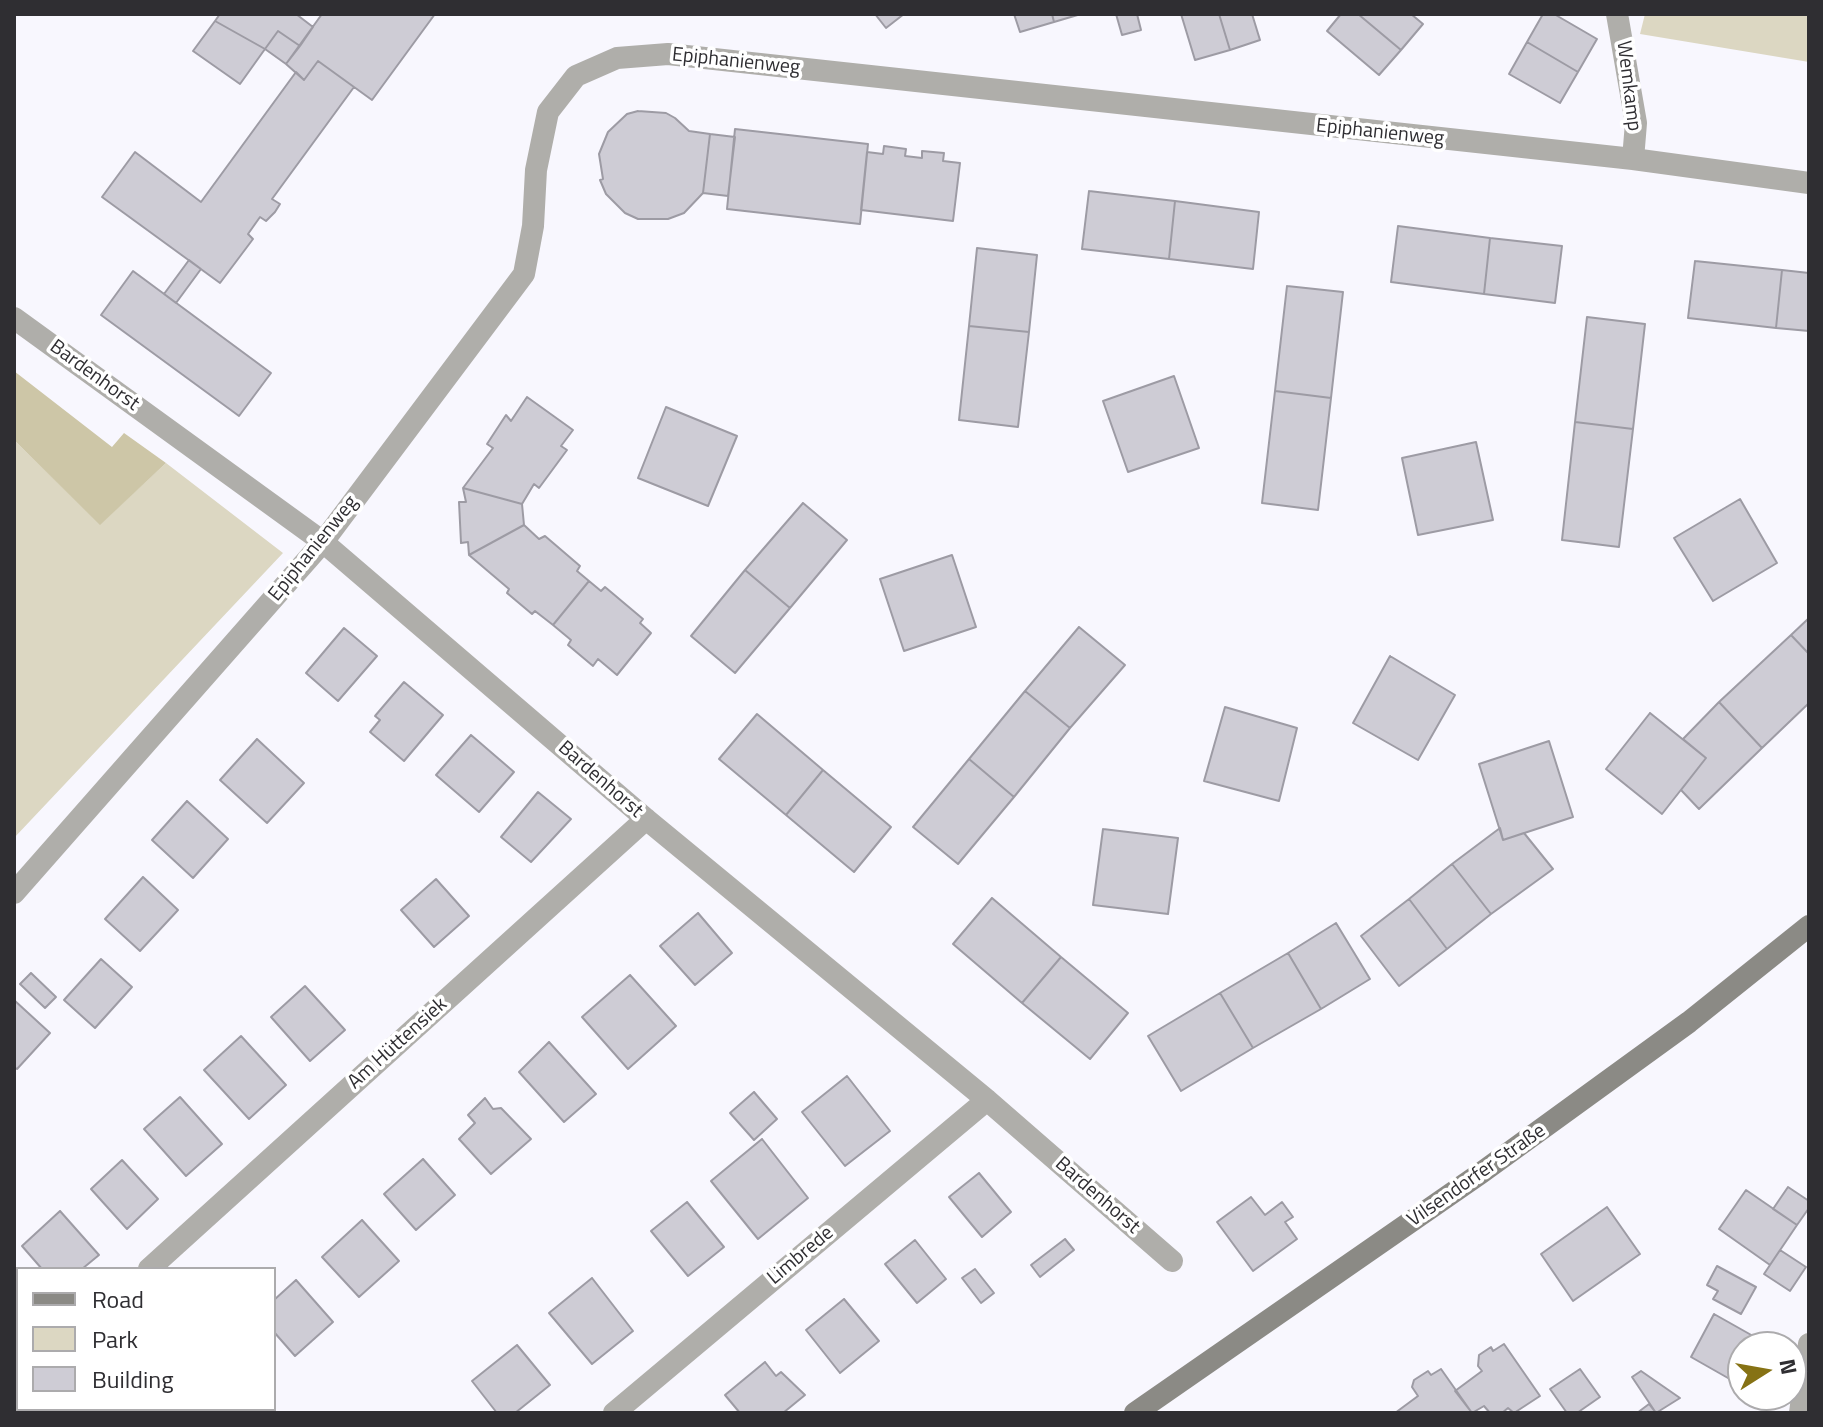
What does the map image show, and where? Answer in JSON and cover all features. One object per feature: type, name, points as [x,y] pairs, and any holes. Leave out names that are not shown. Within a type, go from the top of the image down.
[{"type":"main road","name":"Vilsendorfer Straße","points":[[1135,1413],[1493,1165],[1689,1022],[1809,926]]},
{"type":"street","name":"Wemkamp","points":[[1617,14],[1636,123],[1633,159]]},
{"type":"street","name":"Epiphanienweg","points":[[14,893],[323,542],[524,274],[533,226],[536,170],[548,112],[576,76],[617,58],[668,54],[1633,159],[1809,183]]},
{"type":"street","name":"Bardenhorst","points":[[14,318],[323,542],[646,819],[987,1100],[1172,1261]]},
{"type":"street","name":"Am Hüttensiek","points":[[151,1267],[646,819]]},
{"type":"street","name":"Limbrede","points":[[614,1413],[987,1100]]},
{"type":"street","points":[[1800,1413],[1809,1344]]},
{"type":"green space","points":[[1645,14],[1809,14],[1809,62],[1640,34]]},
{"type":"green space","points":[[14,440],[100,524],[166,463],[283,553],[14,838]]},
{"type":"shaded area","points":[[14,371],[112,447],[124,433],[166,463],[100,525],[14,440]]},
{"type":"building","points":[[220,14],[296,14],[313,27],[300,46],[278,31],[265,49],[215,21]]},
{"type":"building","points":[[322,14],[435,14],[372,100],[318,61],[304,80],[286,64]]},
{"type":"building","points":[[875,14],[904,14],[886,28]]},
{"type":"building","points":[[1014,14],[1052,14],[1054,22],[1020,32]]},
{"type":"building","points":[[1052,14],[1081,14],[1054,22]]},
{"type":"building","points":[[1116,14],[1137,14],[1141,30],[1122,35]]},
{"type":"building","points":[[1181,14],[1219,14],[1230,50],[1195,60]]},
{"type":"building","points":[[1219,14],[1252,14],[1260,40],[1230,50]]},
{"type":"building","points":[[1341,14],[1358,14],[1401,50],[1379,75],[1327,31]]},
{"type":"building","points":[[1358,14],[1411,14],[1423,24],[1401,50]]},
{"type":"building","points":[[1543,14],[1554,14],[1597,39],[1578,72],[1527,42]]},
{"type":"building","points":[[215,21],[265,49],[240,84],[193,51]]},
{"type":"building","points":[[278,31],[300,46],[286,64],[265,49]]},
{"type":"building","points":[[1527,42],[1578,72],[1560,103],[1509,74]]},
{"type":"building","points":[[318,61],[354,87],[272,199],[280,204],[275,212],[266,221],[260,217],[248,234],[253,239],[220,283],[102,197],[135,152],[201,202],[296,72],[304,80]]},
{"type":"building","points":[[638,111],[666,113],[689,131],[710,134],[703,193],[684,213],[668,219],[638,219],[625,213],[606,194],[600,180],[603,179],[599,154],[608,132],[627,114]]},
{"type":"building","points":[[735,129],[868,144],[860,224],[727,209]]},
{"type":"building","points":[[710,134],[735,137],[728,196],[703,193]]},
{"type":"building","points":[[884,146],[906,149],[905,156],[922,158],[922,151],[944,153],[943,161],[960,163],[953,221],[861,210],[867,152],[883,154]]},
{"type":"building","points":[[1089,191],[1175,201],[1169,259],[1082,249]]},
{"type":"building","points":[[1175,201],[1259,212],[1253,269],[1169,259]]},
{"type":"building","points":[[1398,226],[1490,238],[1484,294],[1391,282]]},
{"type":"building","points":[[1490,238],[1562,246],[1555,303],[1484,294]]},
{"type":"building","points":[[977,248],[1037,255],[1029,332],[969,326]]},
{"type":"building","points":[[189,260],[201,269],[176,303],[164,294]]},
{"type":"building","points":[[1695,261],[1782,270],[1776,328],[1688,318]]},
{"type":"building","points":[[1782,270],[1809,273],[1809,331],[1776,328]]},
{"type":"building","points":[[133,271],[271,373],[239,416],[101,315]]},
{"type":"building","points":[[1287,286],[1343,292],[1331,398],[1275,391]]},
{"type":"building","points":[[1587,317],[1645,324],[1633,429],[1575,422]]},
{"type":"building","points":[[969,326],[1029,332],[1018,427],[959,420]]},
{"type":"building","points":[[1174,376],[1199,448],[1128,472],[1103,401]]},
{"type":"building","points":[[1275,391],[1331,398],[1318,510],[1262,503]]},
{"type":"building","points":[[527,397],[573,430],[561,446],[567,450],[539,488],[534,484],[522,504],[463,488],[493,448],[487,444],[506,415],[511,421]]},
{"type":"building","points":[[666,407],[737,436],[708,506],[638,478]]},
{"type":"building","points":[[1575,422],[1633,429],[1619,547],[1562,540]]},
{"type":"building","points":[[1476,442],[1493,520],[1418,535],[1402,458]]},
{"type":"building","points":[[463,488],[522,504],[524,525],[469,555],[468,542],[461,543],[459,502],[466,502]]},
{"type":"building","points":[[1740,499],[1777,563],[1713,601],[1674,538]]},
{"type":"building","points":[[803,503],[847,540],[790,608],[745,570]]},
{"type":"building","points":[[524,525],[539,539],[545,536],[580,566],[577,571],[589,581],[553,625],[535,611],[532,614],[507,593],[509,589],[469,555]]},
{"type":"building","points":[[952,555],[976,627],[904,651],[880,579]]},
{"type":"building","points":[[745,570],[790,608],[735,673],[691,636]]},
{"type":"building","points":[[589,581],[601,591],[605,587],[643,619],[640,623],[651,633],[617,675],[598,659],[593,666],[568,645],[571,640],[553,625]]},
{"type":"building","points":[[1809,618],[1809,654],[1791,635]]},
{"type":"building","points":[[1079,627],[1125,665],[1070,728],[1025,691]]},
{"type":"building","points":[[344,628],[377,656],[338,701],[306,673]]},
{"type":"building","points":[[1791,635],[1809,654],[1809,703],[1762,748],[1719,702]]},
{"type":"building","points":[[1390,656],[1455,695],[1418,760],[1353,723]]},
{"type":"building","points":[[404,682],[443,715],[404,761],[370,732],[380,720],[375,716]]},
{"type":"building","points":[[1025,691],[1070,728],[1014,797],[969,759]]},
{"type":"building","points":[[1719,702],[1762,748],[1699,809],[1681,790],[1706,758],[1683,739]]},
{"type":"building","points":[[1225,707],[1297,728],[1279,801],[1204,781]]},
{"type":"building","points":[[1650,713],[1706,758],[1662,814],[1606,769]]},
{"type":"building","points":[[757,714],[823,770],[786,815],[719,759]]},
{"type":"building","points":[[471,735],[514,772],[479,812],[436,775]]},
{"type":"building","points":[[257,739],[304,783],[267,823],[220,780]]},
{"type":"building","points":[[1549,741],[1573,817],[1503,840],[1479,764]]},
{"type":"building","points":[[969,759],[1014,797],[958,864],[913,827]]},
{"type":"building","points":[[823,770],[891,827],[854,872],[786,815]]},
{"type":"building","points":[[538,792],[571,819],[531,862],[501,837]]},
{"type":"building","points":[[187,801],[228,839],[193,878],[152,840]]},
{"type":"building","points":[[1500,828],[1503,840],[1524,833],[1553,869],[1491,914],[1452,864]]},
{"type":"building","points":[[1103,829],[1178,838],[1168,914],[1093,905]]},
{"type":"building","points":[[1452,864],[1491,914],[1447,949],[1409,899]]},
{"type":"building","points":[[143,877],[178,910],[140,951],[105,919]]},
{"type":"building","points":[[436,879],[469,916],[434,947],[401,910]]},
{"type":"building","points":[[992,898],[1061,957],[1022,1003],[953,944]]},
{"type":"building","points":[[1409,899],[1447,949],[1399,986],[1361,936]]},
{"type":"building","points":[[698,913],[732,953],[695,985],[660,946]]},
{"type":"building","points":[[1336,923],[1370,979],[1321,1009],[1288,953]]},
{"type":"building","points":[[1288,953],[1321,1009],[1253,1048],[1220,993]]},
{"type":"building","points":[[1061,957],[1128,1013],[1090,1059],[1022,1003]]},
{"type":"building","points":[[101,959],[132,987],[95,1028],[64,1000]]},
{"type":"building","points":[[31,973],[56,997],[45,1008],[20,984]]},
{"type":"building","points":[[630,975],[676,1026],[628,1069],[582,1017]]},
{"type":"building","points":[[305,986],[345,1030],[310,1061],[271,1017]]},
{"type":"building","points":[[1220,993],[1253,1048],[1181,1091],[1148,1036]]},
{"type":"building","points":[[14,1000],[50,1033],[17,1069],[14,1067]]},
{"type":"building","points":[[241,1036],[286,1085],[249,1119],[204,1070]]},
{"type":"building","points":[[549,1042],[596,1094],[564,1122],[519,1072]]},
{"type":"building","points":[[847,1076],[890,1131],[845,1166],[802,1112]]},
{"type":"building","points":[[754,1092],[777,1119],[754,1140],[730,1113]]},
{"type":"building","points":[[180,1097],[222,1144],[186,1176],[144,1129]]},
{"type":"building","points":[[485,1098],[493,1109],[501,1108],[531,1139],[491,1174],[459,1139],[475,1123],[468,1115]]},
{"type":"building","points":[[762,1139],[808,1198],[758,1239],[711,1181]]},
{"type":"building","points":[[423,1159],[455,1195],[416,1230],[384,1194]]},
{"type":"building","points":[[122,1160],[158,1199],[127,1229],[91,1189]]},
{"type":"building","points":[[979,1173],[1011,1212],[982,1237],[949,1197]]},
{"type":"building","points":[[1788,1187],[1809,1201],[1809,1208],[1797,1225],[1773,1209]]},
{"type":"building","points":[[1746,1190],[1797,1225],[1770,1265],[1719,1229]]},
{"type":"building","points":[[1251,1197],[1265,1215],[1282,1202],[1293,1217],[1285,1222],[1297,1239],[1253,1271],[1217,1222]]},
{"type":"building","points":[[687,1202],[724,1247],[688,1276],[651,1231]]},
{"type":"building","points":[[1607,1207],[1640,1254],[1573,1301],[1541,1254]]},
{"type":"building","points":[[60,1211],[99,1255],[84,1267],[40,1267],[22,1246]]},
{"type":"building","points":[[362,1220],[399,1261],[359,1297],[322,1257]]},
{"type":"building","points":[[1065,1239],[1074,1250],[1040,1277],[1031,1265]]},
{"type":"building","points":[[915,1240],[946,1279],[917,1303],[885,1264]]},
{"type":"building","points":[[1780,1250],[1806,1267],[1790,1291],[1764,1274]]},
{"type":"building","points":[[1717,1266],[1756,1287],[1741,1314],[1713,1299],[1718,1291],[1707,1285]]},
{"type":"building","points":[[975,1269],[994,1293],[981,1303],[962,1278]]},
{"type":"building","points":[[592,1278],[633,1331],[592,1364],[549,1313]]},
{"type":"building","points":[[296,1280],[333,1322],[295,1356],[276,1334],[276,1298]]},
{"type":"building","points":[[844,1299],[879,1341],[840,1373],[806,1330]]},
{"type":"building","points":[[1714,1314],[1744,1331],[1727,1331],[1727,1377],[1691,1357]]},
{"type":"building","points":[[1504,1344],[1540,1396],[1514,1413],[1508,1408],[1502,1413],[1490,1413],[1484,1406],[1472,1413],[1455,1391],[1482,1371],[1478,1366],[1479,1355],[1491,1347],[1493,1351]]},
{"type":"building","points":[[517,1345],[550,1385],[515,1413],[497,1413],[472,1381]]},
{"type":"building","points":[[765,1362],[776,1376],[781,1372],[805,1395],[783,1413],[740,1413],[725,1395]]},
{"type":"building","points":[[1441,1369],[1472,1413],[1395,1413],[1418,1396],[1412,1387],[1414,1380],[1428,1371],[1431,1375]]},
{"type":"building","points":[[1580,1369],[1600,1397],[1577,1413],[1567,1413],[1550,1389]]},
{"type":"building","points":[[1641,1371],[1680,1398],[1656,1413],[1632,1377]]},
{"type":"building","points":[[1649,1404],[1656,1413],[1637,1413]]},
{"type":"building","points":[[178,1411],[180,1413],[144,1413]]}]
